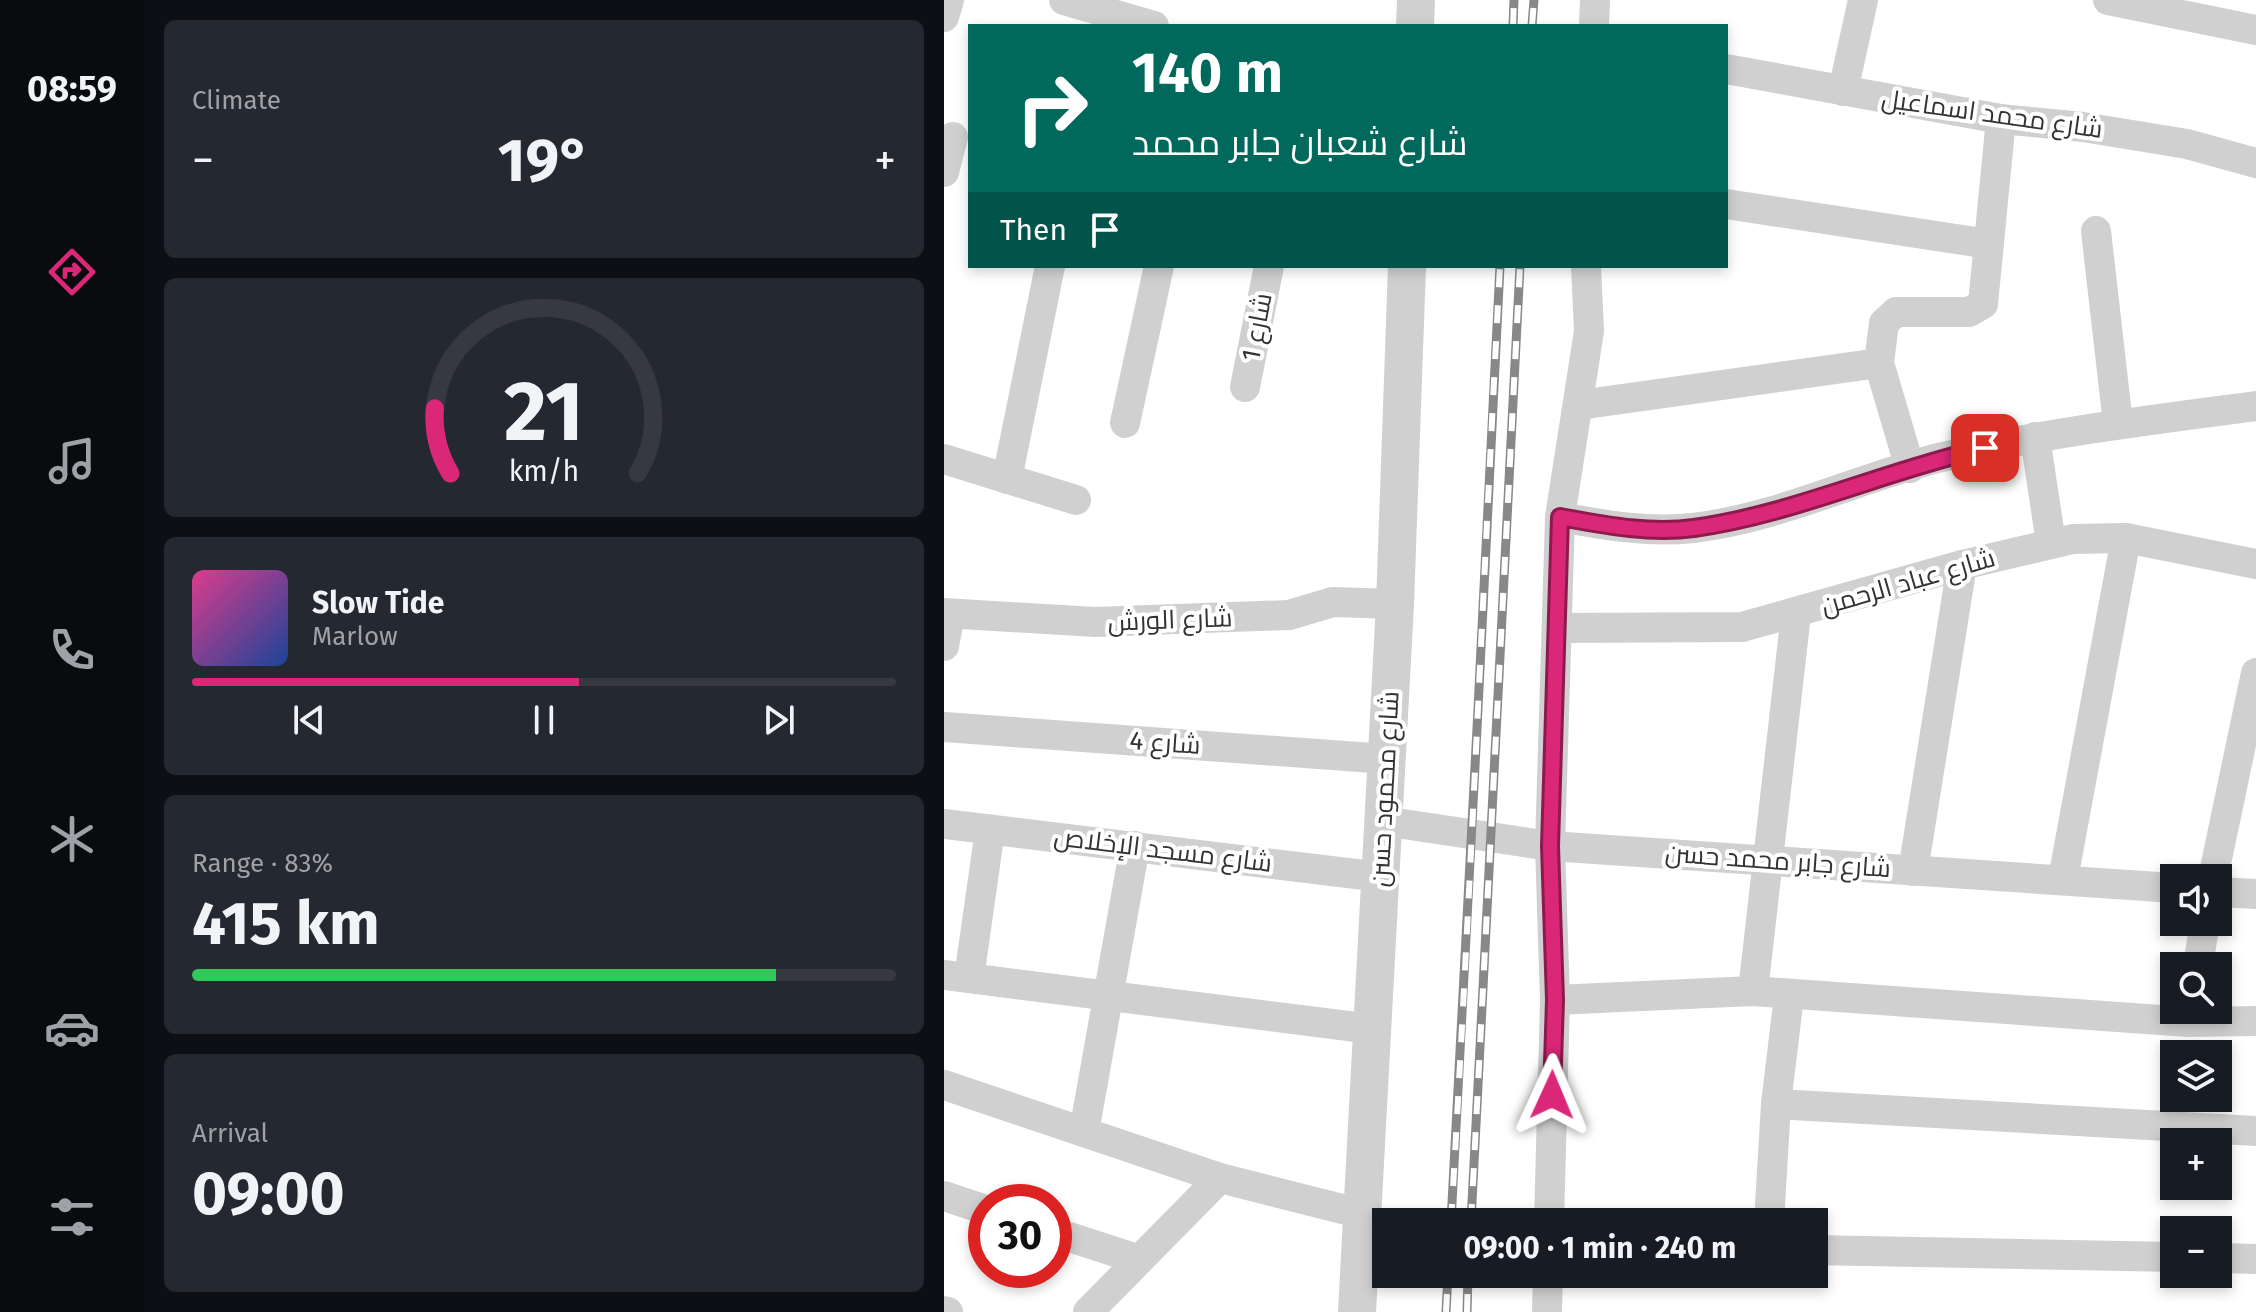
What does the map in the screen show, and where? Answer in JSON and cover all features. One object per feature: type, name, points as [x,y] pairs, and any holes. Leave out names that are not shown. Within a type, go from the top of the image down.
[{"type":"street","points":[[944,17],[949,0]]},
{"type":"street","points":[[1064,0],[1147,24]]},
{"type":"street","points":[[1415,24],[1416,0]]},
{"type":"street","points":[[1594,24],[1595,0]]},
{"type":"street","points":[[1843,91],[1863,0]]},
{"type":"street","points":[[2108,0],[2256,30]]},
{"type":"street","name":"شارع محمد اسماعيل","points":[[1728,69],[2001,119],[2083,127],[2187,144],[2256,163]]},
{"type":"street","points":[[1910,468],[1879,363],[1884,323],[1896,312],[1969,312],[1983,304],[2001,119]]},
{"type":"street","points":[[944,172],[956,138]]},
{"type":"street","points":[[1728,204],[1989,244]]},
{"type":"street","points":[[2096,231],[2118,424]]},
{"type":"street","points":[[1007,479],[1050,268]]},
{"type":"street","points":[[1125,423],[1159,268]]},
{"type":"street","name":"شارع 1","points":[[1245,387],[1269,268]]},
{"type":"street","name":"شارع محمود حسن","points":[[1357,1312],[1395,604],[1407,268]]},
{"type":"street","points":[[1549,1208],[1555,1000],[1550,846],[1560,517],[1589,331],[1586,268]]},
{"type":"street","points":[[1579,405],[1879,363]]},
{"type":"street","points":[[1560,517],[1618,528],[1692,528],[1753,516],[1910,468],[2035,437],[2256,406]]},
{"type":"street","points":[[2035,437],[2051,543]]},
{"type":"street","points":[[944,459],[1076,500]]},
{"type":"street","points":[[2063,879],[2126,538]]},
{"type":"street","name":"شارع عباد الرحمن","points":[[1558,628],[1723,629],[1796,614],[1962,565],[2073,539],[2126,538],[2256,564]]},
{"type":"street","points":[[1913,871],[1962,565]]},
{"type":"street","name":"شارع الورش","points":[[947,613],[1139,621],[1289,615],[1333,602],[1395,604]]},
{"type":"street","points":[[944,646],[947,613]]},
{"type":"street","points":[[1753,991],[1765,859],[1796,614]]},
{"type":"street","points":[[2216,864],[2256,673]]},
{"type":"street","name":"شارع 4","points":[[944,727],[1387,759]]},
{"type":"street","name":"شارع جابر محمد حسن","points":[[1383,821],[1550,846],[2160,887]]},
{"type":"street","name":"شارع مسجد الإخلاص","points":[[944,824],[1381,877]]},
{"type":"street","points":[[990,830],[956,976],[1372,1029]]},
{"type":"street","points":[[1084,1132],[1135,846]]},
{"type":"street","points":[[2232,893],[2256,894]]},
{"type":"street","points":[[1555,1000],[1753,991],[1789,996],[2160,1015]]},
{"type":"street","points":[[1770,1208],[1776,1104],[1789,996]]},
{"type":"street","points":[[2232,1019],[2256,1021]]},
{"type":"street","points":[[944,1085],[1220,1178],[1362,1214]]},
{"type":"street","points":[[1776,1104],[2256,1131]]},
{"type":"street","points":[[1088,1312],[1220,1178]]},
{"type":"street","points":[[944,1196],[968,1204]]},
{"type":"street","points":[[1072,1238],[1137,1259]]},
{"type":"street","points":[[1828,1250],[2160,1257]]},
{"type":"street","points":[[2232,1258],[2256,1259]]},
{"type":"street","points":[[1547,1312],[1548,1288]]},
{"type":"railway","points":[[1513,24],[1514,0]]},
{"type":"railway","points":[[1532,24],[1534,0]]},
{"type":"railway","points":[[1452,1208],[1500,268]]},
{"type":"railway","points":[[1472,1208],[1520,268]]},
{"type":"railway","points":[[1446,1312],[1447,1288]]},
{"type":"railway","points":[[1467,1312],[1468,1288]]},
{"type":"route","points":[[1552,1095],[1555,1000],[1550,846],[1560,517],[1618,528],[1692,528],[1753,516],[1866,483],[1934,459],[1985,448]]}]
